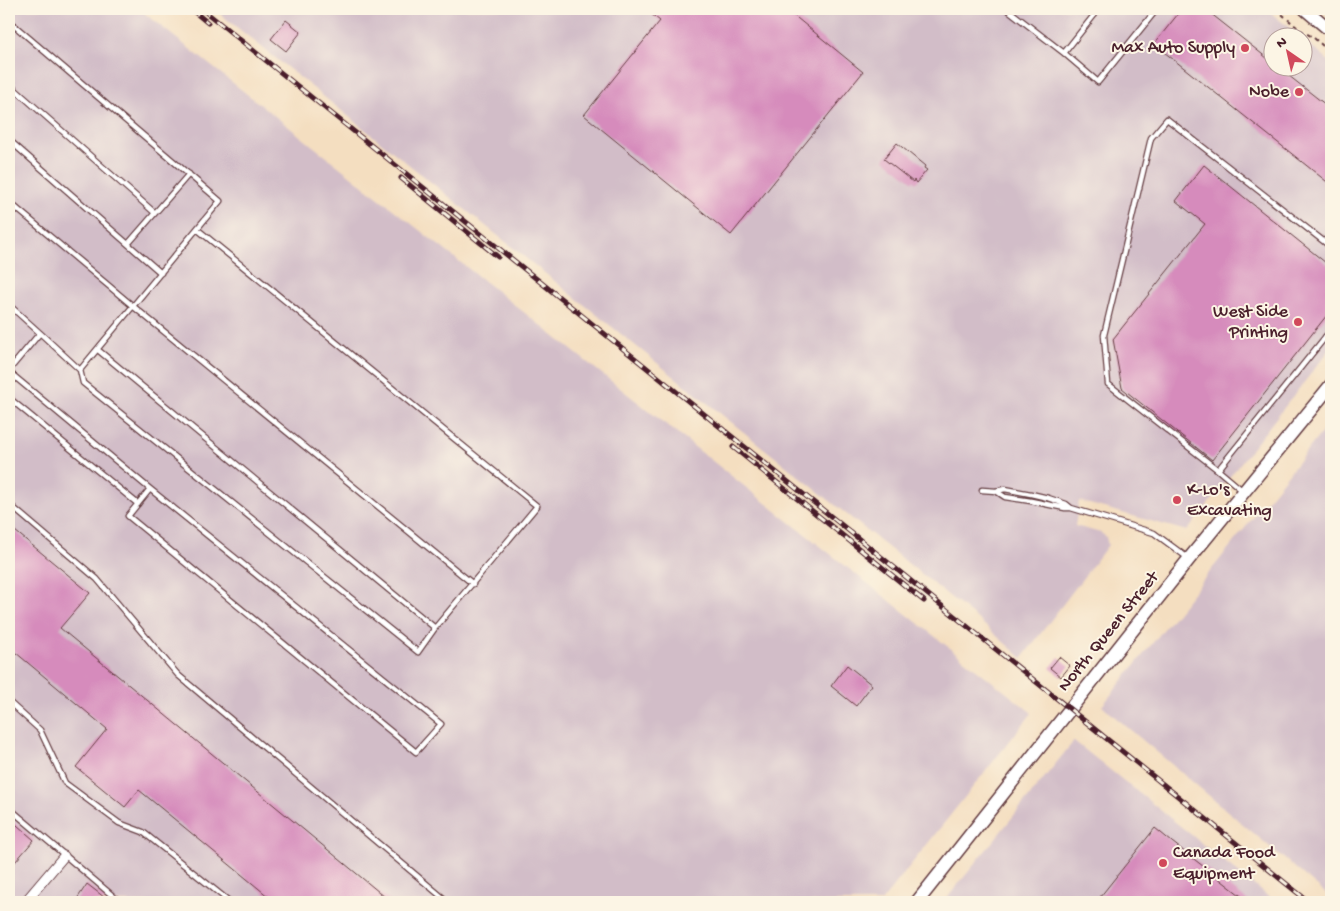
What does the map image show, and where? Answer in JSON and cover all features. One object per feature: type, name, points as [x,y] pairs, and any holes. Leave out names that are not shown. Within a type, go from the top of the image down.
[{"type":"main road","points":[[1307,9],[1331,31]]},
{"type":"main road","name":"North Queen Street","points":[[917,902],[1189,559],[1331,385]]},
{"type":"street","points":[[25,902],[64,856]]},
{"type":"lane","points":[[1008,9],[1098,82],[1157,9]]},
{"type":"lane","points":[[1064,53],[1099,9]]},
{"type":"lane","points":[[9,21],[220,201],[80,370]]},
{"type":"lane","points":[[9,84],[155,213]]},
{"type":"lane","points":[[1245,492],[1108,384],[1104,334],[1151,138],[1167,119],[1331,247]]},
{"type":"lane","points":[[9,140],[161,273]]},
{"type":"lane","points":[[128,244],[188,174]]},
{"type":"lane","points":[[9,202],[134,307],[473,584]]},
{"type":"lane","points":[[9,305],[80,370],[83,383],[418,652],[435,628],[537,506],[197,229]]},
{"type":"lane","points":[[1218,470],[1331,330]]},
{"type":"lane","points":[[40,333],[9,371],[150,489],[441,724],[416,752],[128,516],[150,489]]},
{"type":"lane","points":[[1325,337],[1331,342]]},
{"type":"lane","points":[[98,350],[435,628]]},
{"type":"lane","points":[[9,398],[138,504]]},
{"type":"lane","points":[[982,490],[996,491],[1005,489],[1031,494],[1066,504],[1071,508]]},
{"type":"lane","points":[[996,491],[1005,498],[1071,508],[1154,533],[1189,559]]},
{"type":"lane","points":[[9,504],[97,579],[178,675],[448,902]]},
{"type":"lane","points":[[9,702],[40,730],[65,783],[119,823],[143,832],[230,902]]},
{"type":"lane","points":[[9,808],[120,902]]},
{"type":"path","points":[[1276,9],[1331,53]]},
{"type":"shaded area","points":[[9,9],[139,9],[1032,713],[881,902],[9,902]]},
{"type":"shaded area","points":[[214,9],[1266,9],[1290,28],[1262,28],[1262,78],[1312,78],[1312,47],[1331,63],[1331,348],[1187,531],[1079,501],[1075,526],[1101,533],[1106,537],[1108,545],[1022,658],[974,616]]},
{"type":"shaded area","points":[[1331,421],[1331,898],[1102,706]]},
{"type":"shaded area","points":[[1074,741],[1275,902],[944,902]]},
{"type":"building","points":[[645,9],[786,9],[863,72],[731,235],[584,115],[660,21]]},
{"type":"building","points":[[1182,9],[1205,9],[1262,54],[1262,78],[1292,78],[1331,109],[1331,185],[1154,44]]},
{"type":"building","points":[[286,20],[301,32],[286,51],[271,39]]},
{"type":"building","points":[[897,143],[925,166],[924,168],[927,170],[916,183],[884,159]]},
{"type":"building","points":[[1204,165],[1331,267],[1331,310],[1212,460],[1122,388],[1113,339],[1205,224],[1176,201]]},
{"type":"building","points":[[9,526],[90,593],[60,628],[391,902],[275,902],[139,790],[125,807],[76,767],[107,729],[9,647]]},
{"type":"building","points":[[1059,657],[1070,666],[1061,677],[1050,668]]},
{"type":"building","points":[[847,665],[872,685],[856,706],[831,686]]},
{"type":"building","points":[[9,818],[34,840],[9,869]]},
{"type":"building","name":"Canada Food Equipment","points":[[1155,828],[1172,842],[1249,902],[1096,902]]},
{"type":"building","points":[[87,884],[100,894],[110,902],[75,902]]},
{"type":"railway","points":[[191,9],[208,23]]},
{"type":"railway","points":[[202,9],[1309,902]]},
{"type":"railway","points":[[401,178],[498,257]]},
{"type":"railway","points":[[733,447],[924,601]]},
{"type":"place","name":"Max Auto Supply","points":[[1245,48]]},
{"type":"place","name":"Nobe","points":[[1299,92]]},
{"type":"place","name":"West Side Printing","points":[[1298,322]]},
{"type":"place","name":"K-Lo's Excavating","points":[[1177,500]]},
{"type":"place","name":"Canada Food Equipment","points":[[1163,863]]}]
